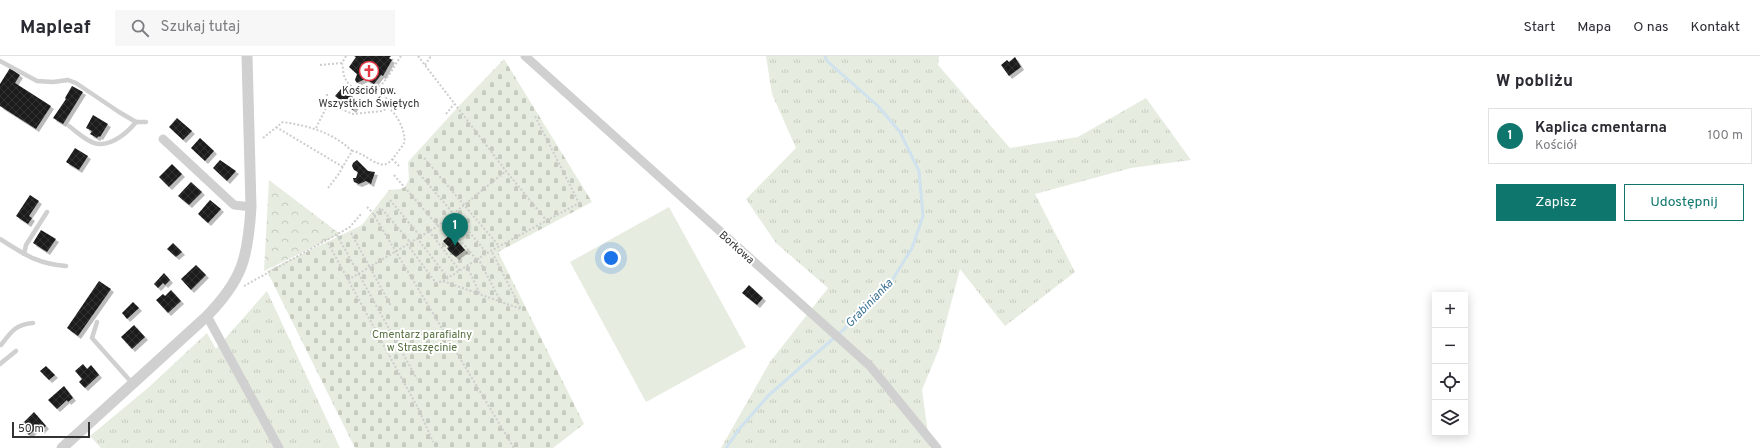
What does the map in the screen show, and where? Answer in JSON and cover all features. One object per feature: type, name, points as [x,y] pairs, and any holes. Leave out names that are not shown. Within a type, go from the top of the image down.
[{"type":"street","points":[[62,448],[207,316],[228,293],[236,280],[245,256],[250,232],[251,207],[248,56]]},
{"type":"street","name":"Borkowa","points":[[525,56],[870,366],[937,448]]},
{"type":"street","points":[[163,139],[234,205],[251,207]]},
{"type":"street","points":[[207,316],[280,448]]},
{"type":"lane","points":[[0,61],[37,81],[68,80],[76,83],[136,122],[146,122]]},
{"type":"lane","points":[[69,126],[87,139],[99,144],[115,140],[128,132],[136,122]]},
{"type":"lane","points":[[24,254],[26,245],[47,212]]},
{"type":"lane","points":[[0,239],[36,261],[50,265],[66,266]]},
{"type":"lane","points":[[1,345],[8,335],[22,323],[33,322]]},
{"type":"lane","points":[[98,322],[92,338],[132,384]]},
{"type":"lane","points":[[0,364],[16,351]]},
{"type":"path","points":[[346,56],[342,63],[344,78],[349,84],[360,91],[369,92],[378,88],[401,56]]},
{"type":"path","points":[[418,56],[546,222]]},
{"type":"path","points":[[425,65],[431,56]]},
{"type":"path","points":[[320,65],[342,63]]},
{"type":"path","points":[[328,104],[353,114],[382,111],[388,108],[390,102],[378,88]]},
{"type":"path","points":[[316,128],[328,104],[327,94]]},
{"type":"path","points":[[446,114],[454,104]]},
{"type":"path","points":[[263,138],[283,122],[316,128],[344,144],[352,152],[359,152],[381,164],[387,164],[404,142],[400,121],[392,110],[388,108]]},
{"type":"path","points":[[407,244],[436,283],[448,278],[491,250],[546,222],[579,203],[536,116]]},
{"type":"path","points":[[276,127],[343,167]]},
{"type":"path","points":[[328,188],[352,152]]},
{"type":"path","points":[[424,158],[499,246]]},
{"type":"path","points":[[392,159],[400,167]]},
{"type":"path","points":[[417,171],[487,253]]},
{"type":"path","points":[[348,280],[438,226],[506,171]]},
{"type":"path","points":[[394,175],[438,226]]},
{"type":"path","points":[[390,200],[420,236]]},
{"type":"path","points":[[366,207],[374,216],[396,251],[514,448]]},
{"type":"path","points":[[374,216],[381,208],[410,242]]},
{"type":"path","points":[[241,288],[350,228],[361,214]]},
{"type":"path","points":[[444,221],[478,259],[500,302]]},
{"type":"path","points":[[429,231],[460,270]]},
{"type":"path","points":[[351,233],[391,306]]},
{"type":"path","points":[[337,235],[417,379]]},
{"type":"path","points":[[417,238],[448,278]]},
{"type":"path","points":[[328,243],[420,410],[433,442]]},
{"type":"path","points":[[443,281],[521,309],[491,250]]},
{"type":"path","points":[[467,266],[481,295]]},
{"type":"green space","points":[[766,56],[939,56],[938,65],[1010,148],[1078,137],[1146,98],[1191,160],[1131,168],[1035,194],[1075,272],[1005,326],[960,269],[939,349],[922,390],[930,448],[721,448],[770,362],[828,288],[776,243],[746,199],[796,148],[772,94]]},
{"type":"green space","name":"Cmentarz parafialny w Straszęcinie","points":[[504,59],[592,202],[498,252],[584,424],[553,448],[355,448],[267,271],[362,225],[389,190],[405,187],[409,179],[408,162]]},
{"type":"green space","points":[[269,180],[340,234],[264,271]]},
{"type":"green space","points":[[669,207],[746,347],[646,402],[570,262]]},
{"type":"green space","points":[[267,291],[340,448],[101,448],[90,436],[149,387],[207,333],[216,349]]},
{"type":"building","name":"Kościół pw. Wszystkich Świętych","points":[[354,56],[391,56],[389,58],[392,60],[383,76],[381,75],[374,84],[365,79],[357,83],[355,80],[357,74],[349,67],[356,57]]},
{"type":"building","points":[[1015,57],[1021,67],[1009,76],[1001,65],[1007,60],[1009,62]]},
{"type":"building","points":[[10,68],[20,75],[15,83],[51,106],[36,129],[0,106],[0,84]]},
{"type":"building","points":[[72,86],[83,92],[63,124],[53,118],[66,99],[65,98]]},
{"type":"building","points":[[341,89],[359,101],[353,110],[335,96]]},
{"type":"building","points":[[93,115],[108,124],[100,137],[99,136],[97,138],[90,134],[92,131],[86,128]]},
{"type":"building","points":[[177,118],[192,131],[183,140],[169,127]]},
{"type":"building","points":[[200,138],[214,151],[205,161],[191,148]]},
{"type":"building","points":[[75,148],[88,156],[79,170],[66,162]]},
{"type":"building","points":[[220,160],[236,171],[227,181],[213,168]]},
{"type":"building","points":[[357,160],[368,171],[375,172],[371,184],[366,181],[359,184],[354,182],[353,178],[356,178],[358,172],[354,170],[352,166]]},
{"type":"building","points":[[172,164],[182,174],[169,187],[159,177]]},
{"type":"building","points":[[191,182],[202,192],[189,205],[178,196]]},
{"type":"building","points":[[30,195],[39,201],[29,216],[32,218],[28,224],[16,216]]},
{"type":"building","points":[[210,200],[221,209],[208,223],[198,214]]},
{"type":"building","points":[[41,230],[56,239],[47,252],[33,243]]},
{"type":"building","points":[[451,234],[465,250],[456,257],[449,251],[447,248],[449,247],[443,241]]},
{"type":"building","points":[[173,243],[182,252],[176,257],[167,249]]},
{"type":"building","points":[[196,265],[206,275],[191,290],[181,279]]},
{"type":"building","points":[[164,273],[170,280],[165,285],[163,283],[158,288],[154,284]]},
{"type":"building","points":[[99,281],[111,289],[78,336],[67,328]]},
{"type":"building","points":[[749,285],[763,298],[757,305],[742,293]]},
{"type":"building","points":[[171,290],[181,301],[168,313],[156,300],[163,294],[165,296]]},
{"type":"building","points":[[133,302],[139,308],[127,319],[122,313]]},
{"type":"building","points":[[134,325],[145,337],[132,349],[121,337]]},
{"type":"building","points":[[83,364],[87,369],[91,365],[99,375],[85,388],[79,382],[82,379],[75,371]]},
{"type":"building","points":[[46,366],[55,375],[49,380],[40,371]]},
{"type":"building","points":[[64,386],[73,398],[68,402],[67,400],[57,409],[48,400]]},
{"type":"building","points":[[34,412],[46,426],[41,431],[38,427],[29,435],[20,426]]},
{"type":"waterway","name":"Grabinianka","points":[[726,448],[740,428],[769,395],[859,316],[891,282],[912,248],[923,216],[919,171],[900,132],[878,106],[827,61],[825,56]]},
{"type":"place","name":"Kościół pw. Wszystkich Świętych","points":[[369,71]]},
{"type":"place","name":"Kaplica cmentarna","points":[[455,246]]}]
